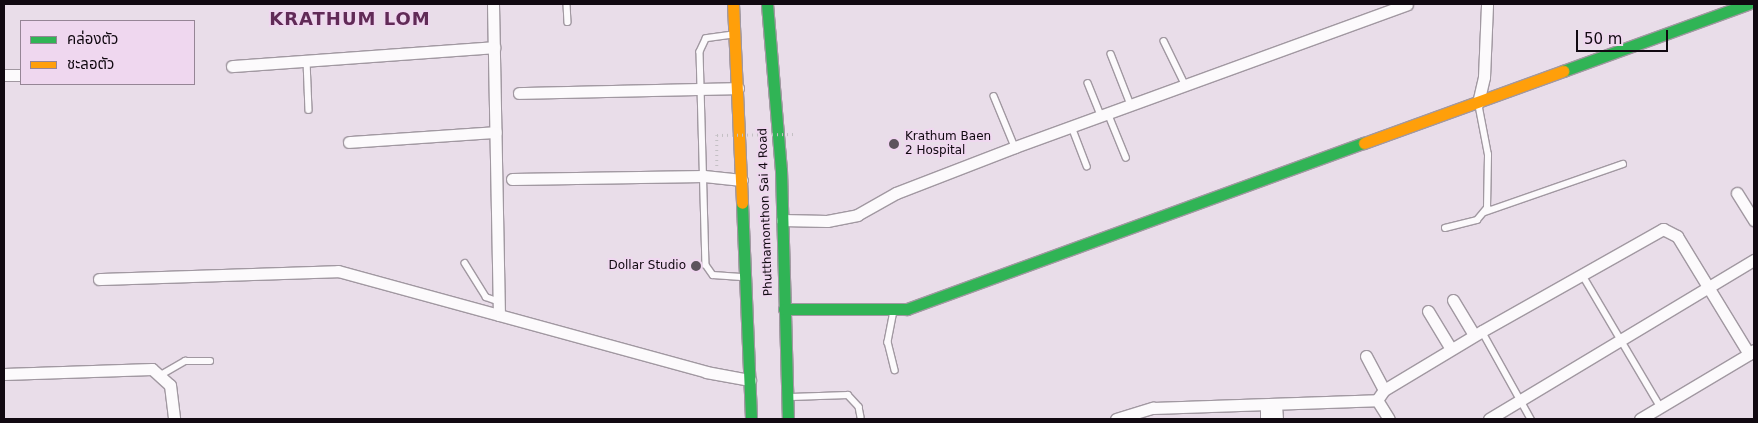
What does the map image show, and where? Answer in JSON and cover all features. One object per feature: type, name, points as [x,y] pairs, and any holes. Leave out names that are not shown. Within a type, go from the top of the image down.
[{"type":"street","points":[[493,4],[499,315]]},
{"type":"street","name":"Phutthamonthon Sai 4 Road","points":[[733,4],[747,277],[751,419]]},
{"type":"street","name":"Phutthamonthon Sai 4 Road","points":[[767,4],[782,220],[788,419]]},
{"type":"street","points":[[782,220],[827,221],[857,215],[896,193],[1015,147],[1407,4]]},
{"type":"street","points":[[1478,103],[1484,77],[1487,4]]},
{"type":"street","points":[[784,308],[894,311],[1478,103],[1748,4]]},
{"type":"street","points":[[232,66],[494,47]]},
{"type":"street","points":[[4,76],[20,74]]},
{"type":"street","points":[[520,93],[738,88]]},
{"type":"street","points":[[349,142],[496,132]]},
{"type":"street","points":[[512,179],[704,176],[742,180]]},
{"type":"street","points":[[1737,193],[1754,220]]},
{"type":"street","points":[[1116,419],[1153,408],[1271,405],[1381,395],[1478,333],[1581,273],[1663,229],[1676,236],[1752,352],[1640,419]]},
{"type":"street","points":[[1489,419],[1519,399],[1754,260]]},
{"type":"street","points":[[99,279],[338,271],[706,372],[750,380]]},
{"type":"street","points":[[1453,300],[1478,333]]},
{"type":"street","points":[[1428,310],[1451,349]]},
{"type":"street","points":[[1366,356],[1388,419]]},
{"type":"street","points":[[4,374],[134,367],[161,375],[170,385],[174,419]]},
{"type":"street","points":[[1266,419],[1271,405]]},
{"type":"street","points":[[1271,405],[1277,419]]},
{"type":"lane","points":[[566,4],[568,22]]},
{"type":"lane","points":[[735,35],[706,39],[701,44],[708,271],[722,278],[747,277]]},
{"type":"lane","points":[[1164,41],[1185,84]]},
{"type":"lane","points":[[1111,54],[1131,105]]},
{"type":"lane","points":[[306,61],[309,110]]},
{"type":"lane","points":[[1088,83],[1126,157]]},
{"type":"lane","points":[[994,96],[1015,147]]},
{"type":"lane","points":[[1478,103],[1488,155],[1485,212]]},
{"type":"lane","points":[[1072,127],[1087,166]]},
{"type":"lane","points":[[1445,228],[1477,220],[1485,212],[1623,164]]},
{"type":"lane","points":[[464,263],[486,297],[500,302]]},
{"type":"lane","points":[[1581,273],[1660,406]]},
{"type":"lane","points":[[894,311],[888,342],[895,370]]},
{"type":"lane","points":[[1478,333],[1531,419]]},
{"type":"lane","points":[[161,375],[185,361],[210,361]]},
{"type":"lane","points":[[787,397],[848,396],[859,407],[861,417]]},
{"type":"path","points":[[717,178],[717,135],[794,134]]},
{"type":"traffic: fast","points":[[767,4],[781,170],[788,419]]},
{"type":"traffic: fast","points":[[1563,71],[1748,4]]},
{"type":"traffic: fast","points":[[784,309],[907,309],[1364,143]]},
{"type":"traffic: fast","points":[[742,203],[751,419]]},
{"type":"traffic: slow","points":[[733,4],[742,203]]},
{"type":"traffic: slow","points":[[1364,143],[1563,71]]},
{"type":"place","name":"Krathum Baen 2 Hospital","points":[[894,144]]},
{"type":"place","name":"Dollar Studio","points":[[696,266]]},
{"type":"district","name":"KRATHUM LOM","points":[[350,19]]}]
